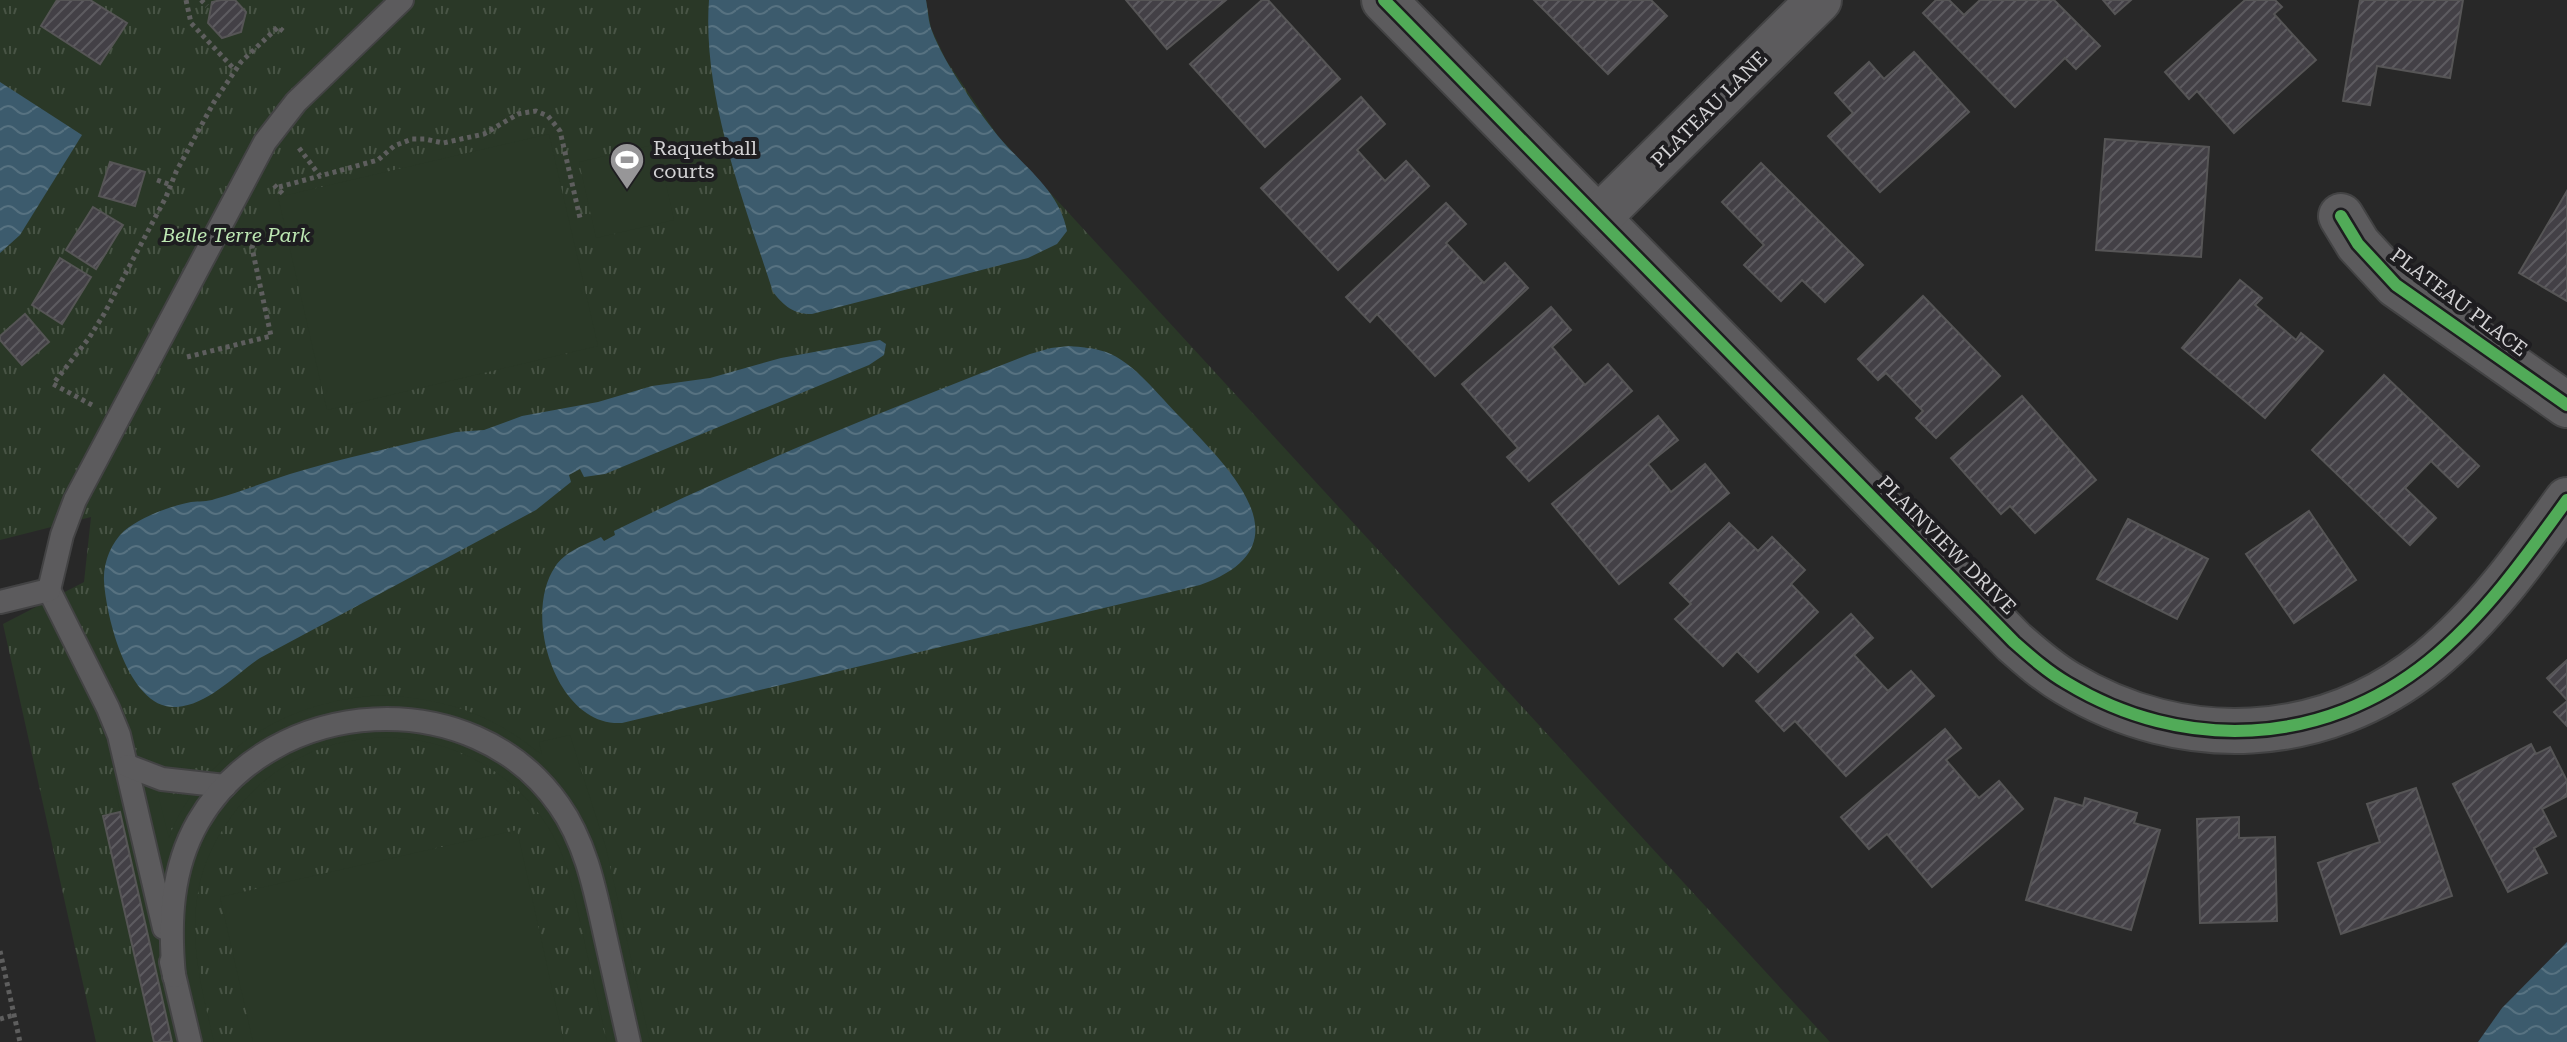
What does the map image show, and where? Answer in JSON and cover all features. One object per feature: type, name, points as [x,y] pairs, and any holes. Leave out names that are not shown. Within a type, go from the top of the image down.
[{"type":"street","name":"PLAINVIEW DRIVE","points":[[1384,0],[2014,642],[2065,682],[2092,697],[2154,720],[2221,731],[2282,729],[2344,712],[2371,699],[2428,662],[2452,640],[2517,569],[2567,500]]},
{"type":"street","name":"PLATEAU LANE","points":[[1598,218],[1819,0]]},
{"type":"street","name":"PLATEAU PLACE","points":[[2341,216],[2366,255],[2396,285],[2567,405]]},
{"type":"lane","points":[[190,1042],[128,766],[108,708],[49,590],[68,518],[252,163],[282,119],[312,86],[402,0]]},
{"type":"lane","points":[[0,602],[49,590]]},
{"type":"lane","points":[[174,976],[171,924],[181,861],[197,824],[225,786],[266,754],[307,732],[373,718],[421,720],[467,733],[508,756],[525,768],[557,802],[577,837],[592,878],[629,1042]]},
{"type":"lane","points":[[128,766],[162,779],[225,786]]},
{"type":"path","points":[[186,0],[191,23],[235,70]]},
{"type":"path","points":[[201,0],[207,6]]},
{"type":"path","points":[[117,420],[53,384],[104,314],[191,144],[235,70],[278,27],[283,31]]},
{"type":"path","points":[[270,193],[274,185],[279,187],[378,160],[394,146],[412,139],[450,143],[484,134],[518,114],[536,111],[554,120],[560,131],[580,218]]},
{"type":"path","points":[[282,119],[303,156],[320,176]]},
{"type":"path","points":[[157,180],[171,185]]},
{"type":"path","points":[[279,187],[285,196]]},
{"type":"path","points":[[144,368],[271,336],[252,248],[258,218]]},
{"type":"path","points":[[0,951],[20,1042]]},
{"type":"path","points":[[0,1019],[14,1015]]},
{"type":"green space","name":"Belle Terre Park","points":[[0,0],[926,0],[931,28],[946,60],[998,136],[1830,1042],[96,1042],[3,624],[84,582],[91,517],[0,540]]},
{"type":"green space","points":[[549,134],[598,346],[327,410],[278,197]]},
{"type":"green space","name":"Raquetball courts","points":[[657,144],[674,220],[596,238],[579,162]]},
{"type":"green space","points":[[381,695],[427,700],[467,711],[504,728],[542,755],[539,742],[570,735],[606,848],[650,1042],[607,1042],[565,864],[548,827],[517,789],[479,762],[437,744],[392,738],[347,741],[304,756],[264,781],[231,817],[207,859],[196,907],[198,965],[214,1042],[172,1042],[111,772],[142,762],[153,774],[169,838],[195,790],[244,742],[265,728],[308,709],[331,702]]},
{"type":"green space","points":[[517,830],[564,1042],[253,1042],[220,897]]},
{"type":"water","points":[[709,0],[926,0],[932,31],[952,71],[998,136],[1049,191],[1067,231],[1057,244],[1028,258],[812,314],[799,313],[790,308],[773,292],[728,148],[712,73]]},
{"type":"water","points":[[0,82],[82,135],[20,235],[0,253]]},
{"type":"water","points":[[880,340],[886,344],[884,355],[869,365],[605,474],[584,477],[580,469],[569,475],[571,482],[536,510],[260,658],[200,701],[177,707],[160,704],[146,694],[123,659],[106,597],[106,560],[124,531],[156,513],[191,502],[212,500],[331,462],[456,432],[484,430],[522,416],[598,402],[652,386],[710,378],[781,358]]},
{"type":"water","points":[[1069,346],[1106,352],[1127,364],[1146,380],[1237,482],[1250,506],[1255,528],[1251,549],[1233,569],[1200,585],[622,723],[599,719],[579,707],[563,688],[551,664],[544,639],[542,612],[546,588],[555,567],[570,553],[601,537],[604,541],[615,535],[614,531],[665,506],[820,438],[1030,354]]},
{"type":"water","points":[[2567,942],[2567,1042],[2478,1042],[2502,1008]]},
{"type":"building","points":[[57,0],[90,0],[127,23],[100,64],[41,26]]},
{"type":"building","points":[[235,0],[246,12],[241,32],[222,38],[208,23],[212,2]]},
{"type":"building","points":[[1126,0],[1226,0],[1167,49]]},
{"type":"building","points":[[1262,0],[1268,0],[1340,79],[1265,147],[1190,64]]},
{"type":"building","points":[[1534,0],[1651,0],[1667,16],[1608,74]]},
{"type":"building","points":[[1936,0],[1949,0],[1964,15],[1980,0],[2054,0],[2100,46],[2076,69],[2065,58],[2015,107],[1923,13]]},
{"type":"building","points":[[2103,0],[2131,0],[2115,14]]},
{"type":"building","points":[[2245,0],[2275,0],[2282,7],[2274,14],[2316,60],[2234,133],[2197,91],[2189,99],[2165,72]]},
{"type":"building","points":[[2360,0],[2463,0],[2450,78],[2377,66],[2370,105],[2343,101]]},
{"type":"building","points":[[1914,52],[1969,112],[1880,192],[1828,136],[1853,113],[1835,93],[1869,62],[1884,79]]},
{"type":"building","points":[[1361,97],[1385,124],[1357,150],[1385,181],[1406,161],[1429,186],[1338,270],[1261,188]]},
{"type":"building","points":[[2105,139],[2209,147],[2201,257],[2096,250]]},
{"type":"building","points":[[110,162],[145,172],[135,206],[99,196]]},
{"type":"building","points":[[1761,163],[1863,265],[1825,302],[1802,280],[1781,301],[1744,265],[1764,245],[1722,202]]},
{"type":"building","points":[[2567,191],[2567,301],[2519,273]]},
{"type":"building","points":[[1446,203],[1466,224],[1446,243],[1484,283],[1505,263],[1528,288],[1435,376],[1377,314],[1370,322],[1346,297]]},
{"type":"building","points":[[93,207],[123,225],[96,269],[66,250]]},
{"type":"building","points":[[60,258],[91,277],[62,324],[32,305]]},
{"type":"building","points":[[2240,280],[2262,298],[2255,305],[2296,340],[2301,333],[2323,351],[2265,418],[2182,348]]},
{"type":"building","points":[[1923,296],[2000,376],[1936,438],[1916,418],[1923,411],[1886,373],[1878,380],[1858,359]]},
{"type":"building","points":[[1551,307],[1571,330],[1552,347],[1585,385],[1608,364],[1632,391],[1529,481],[1507,457],[1518,448],[1462,384]]},
{"type":"building","points":[[25,314],[49,342],[22,365],[0,340],[0,336]]},
{"type":"building","points":[[2384,375],[2479,466],[2458,487],[2431,461],[2405,488],[2436,518],[2410,545],[2312,450]]},
{"type":"building","points":[[2022,396],[2096,480],[2035,533],[2010,506],[2001,514],[1951,458]]},
{"type":"building","points":[[1658,416],[1678,440],[1648,464],[1671,492],[1705,464],[1729,493],[1619,584],[1552,504]]},
{"type":"building","points":[[2309,511],[2356,580],[2294,623],[2246,554]]},
{"type":"building","points":[[2128,519],[2208,559],[2177,619],[2097,579]]},
{"type":"building","points":[[1729,523],[1758,551],[1772,537],[1805,570],[1791,584],[1818,612],[1758,672],[1737,651],[1723,666],[1675,619],[1691,604],[1670,583]]},
{"type":"building","points":[[1851,614],[1873,638],[1854,655],[1888,691],[1911,671],[1934,696],[1846,776],[1795,721],[1784,731],[1756,701]]},
{"type":"building","points":[[2567,660],[2567,700],[2547,678]]},
{"type":"building","points":[[2567,701],[2567,726],[2554,712]]},
{"type":"building","points":[[1945,729],[1961,748],[1946,760],[1979,798],[1999,781],[2023,809],[1932,887],[1887,834],[1869,849],[1841,817]]},
{"type":"building","points":[[2531,744],[2536,754],[2550,747],[2567,781],[2567,796],[2542,809],[2556,836],[2534,848],[2547,873],[2508,892],[2453,784]]},
{"type":"building","points":[[2416,788],[2452,896],[2341,934],[2318,863],[2380,842],[2367,804]]},
{"type":"building","points":[[2055,798],[2083,806],[2085,798],[2137,813],[2134,823],[2160,830],[2131,930],[2026,900]]},
{"type":"building","points":[[120,812],[172,1042],[154,1042],[103,816]]},
{"type":"building","points":[[2239,817],[2239,838],[2275,837],[2277,921],[2200,923],[2197,819]]},
{"type":"cycle path","points":[[1384,0],[2014,642],[2060,679],[2112,706],[2158,721],[2205,729],[2252,730],[2298,724],[2344,711],[2388,690],[2449,644],[2503,585],[2567,500]]},
{"type":"cycle path","points":[[2341,216],[2358,244],[2396,285],[2567,405]]},
{"type":"place","name":"Raquetball courts","points":[[627,191]]}]
